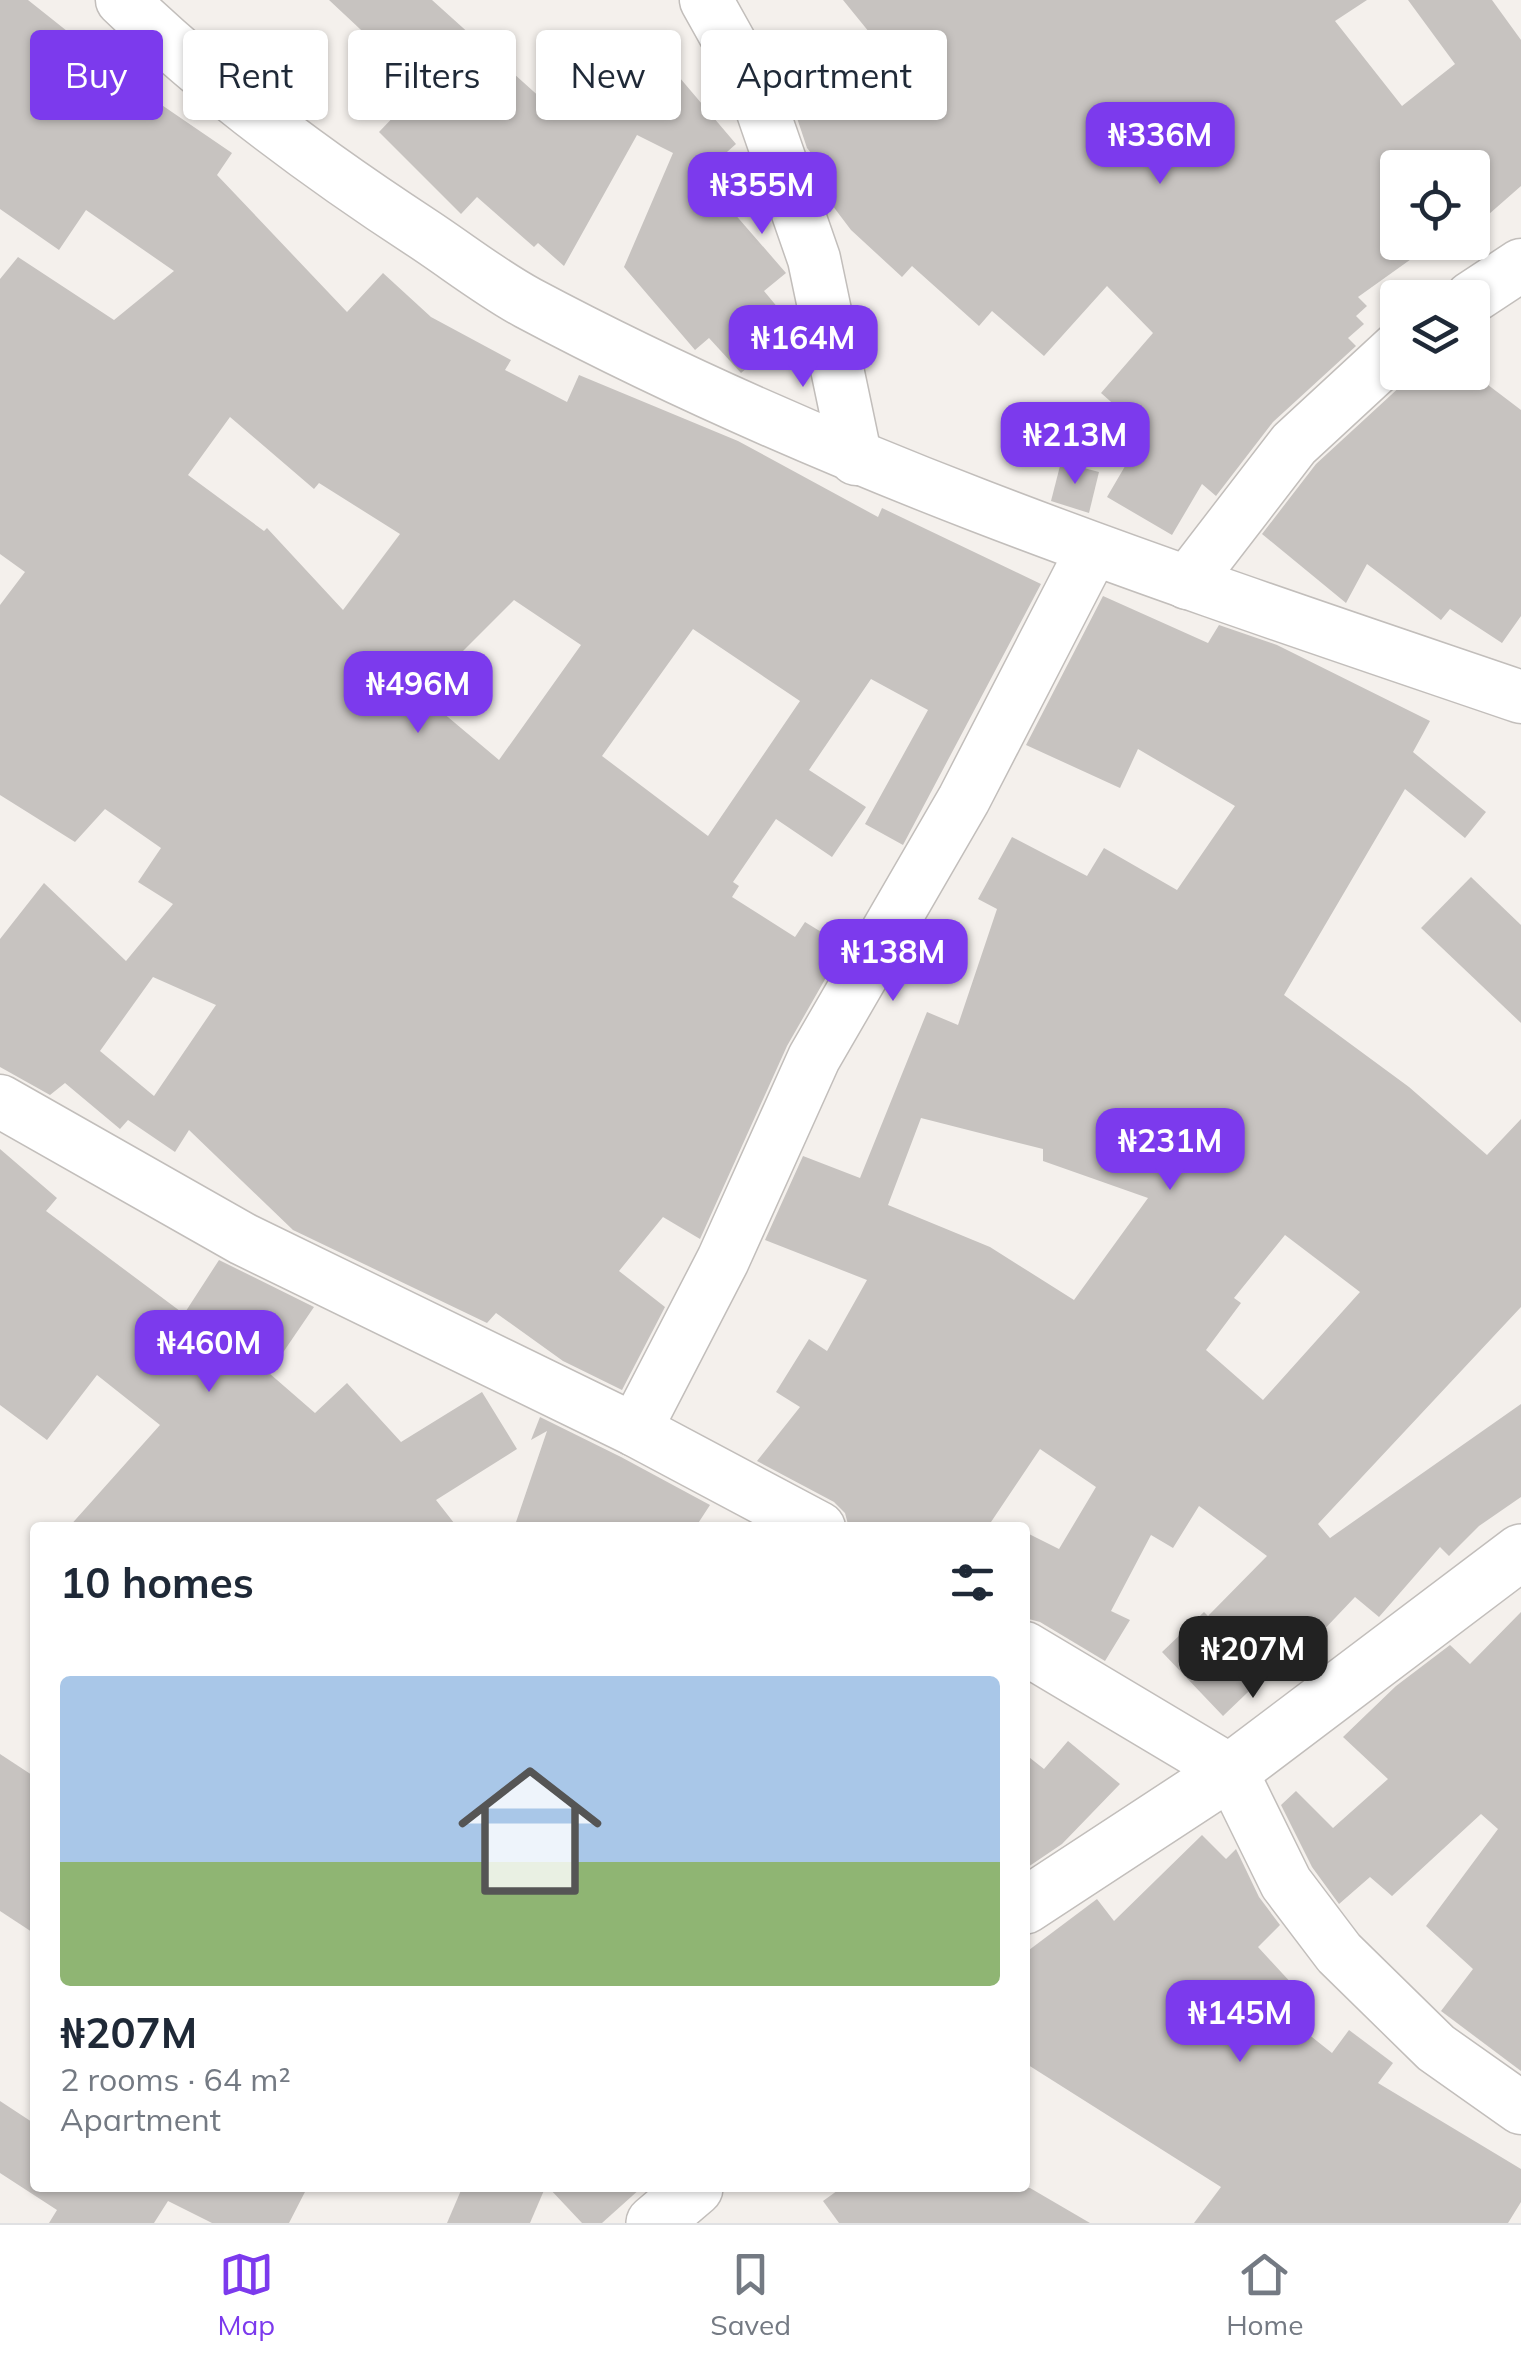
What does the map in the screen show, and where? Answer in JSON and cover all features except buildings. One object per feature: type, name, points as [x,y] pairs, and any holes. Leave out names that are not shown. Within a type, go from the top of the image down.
[{"type":"main road","points":[[1030,1903],[1231,1770],[1521,1552]]},
{"type":"main road","points":[[654,2223],[690,2192]]},
{"type":"street","points":[[122,0],[167,43],[332,174],[525,301],[856,460],[1187,583],[1521,697]]},
{"type":"street","points":[[706,0],[754,86],[814,259],[856,460]]},
{"type":"street","points":[[1490,285],[1521,265]]},
{"type":"street","points":[[1187,583],[1294,444],[1380,365]]},
{"type":"street","points":[[635,1430],[724,1260],[814,1058],[964,799],[1093,548]]},
{"type":"street","points":[[0,1102],[244,1240],[635,1430],[808,1522]]},
{"type":"street","points":[[1030,1651],[1231,1770],[1286,1884],[1339,1953],[1436,2048],[1521,2108]]}]
